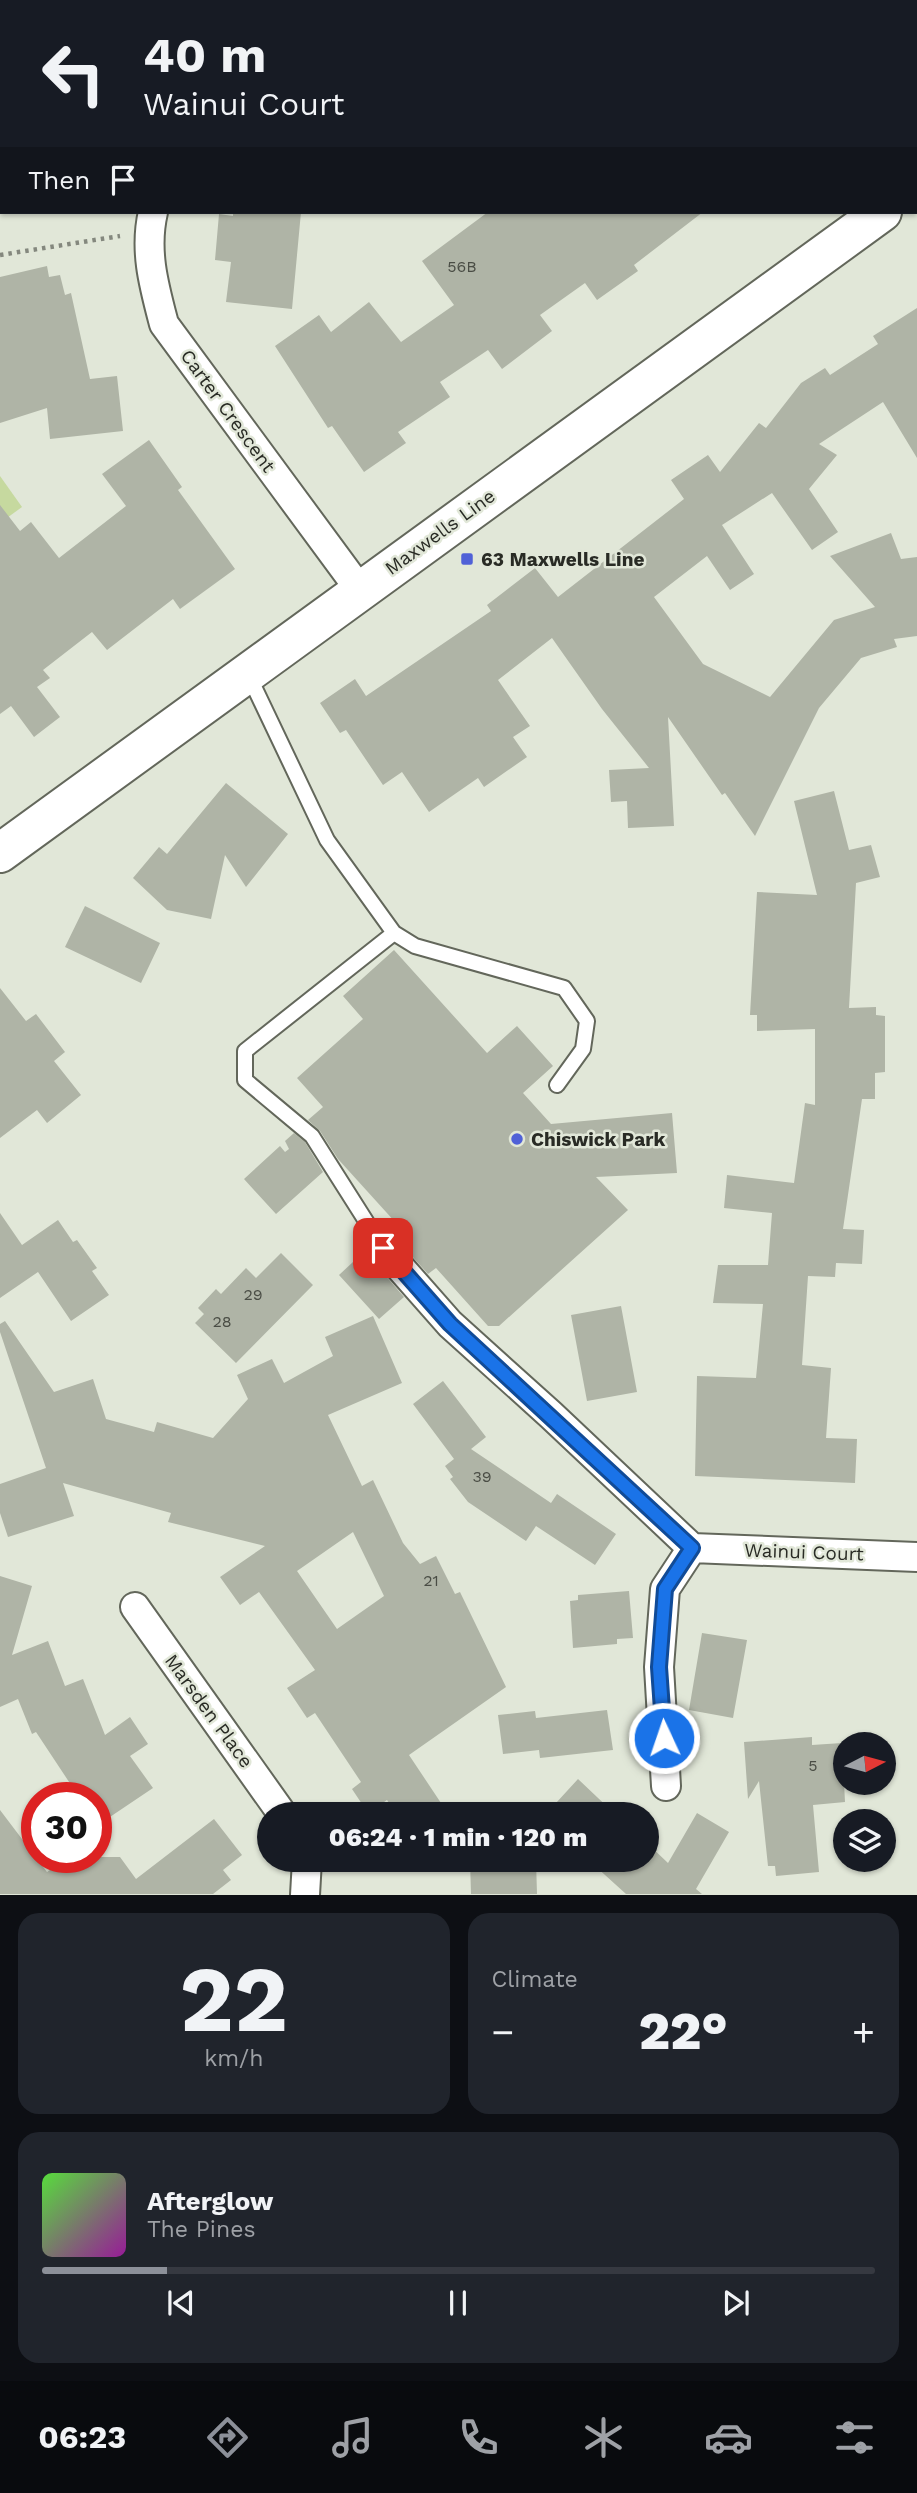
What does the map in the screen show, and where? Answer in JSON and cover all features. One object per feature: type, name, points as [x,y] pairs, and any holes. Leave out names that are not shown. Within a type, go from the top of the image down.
[{"type":"main road","name":"Maxwells Line","points":[[0,853],[879,214]]},
{"type":"street","name":"Carter Crescent","points":[[151,222],[151,275],[164,324],[360,590]]},
{"type":"street","points":[[383,1248],[450,1324],[692,1548],[665,1589],[659,1667],[666,1786]]},
{"type":"street","name":"Wainui Court","points":[[692,1548],[917,1557]]},
{"type":"street","name":"Marsden Place","points":[[135,1608],[274,1802]]},
{"type":"street","points":[[305,1895],[306,1872]]},
{"type":"lane","points":[[247,671],[327,840],[394,933],[415,946],[564,988],[587,1021],[583,1049],[557,1085]]},
{"type":"lane","points":[[383,1248],[313,1136],[245,1080],[245,1051],[394,933]]},
{"type":"path","points":[[0,255],[151,222]]},
{"type":"green space","points":[[0,476],[22,507],[0,523]]},
{"type":"building","points":[[219,214],[301,214],[292,309],[226,302],[231,262],[215,260]]},
{"type":"building","points":[[485,214],[700,214],[634,265],[638,271],[597,300],[585,283],[540,315],[552,331],[502,369],[488,350],[440,382],[450,397],[398,432],[406,443],[364,472],[332,426],[328,428],[275,346],[319,315],[331,332],[369,302],[401,342],[454,305],[422,261]]},
{"type":"building","points":[[47,266],[49,277],[60,275],[65,295],[71,293],[90,379],[117,376],[123,431],[50,439],[47,408],[0,423],[0,277]]},
{"type":"building","points":[[917,308],[917,458],[883,402],[819,444],[837,455],[809,489],[838,532],[812,550],[772,493],[722,525],[754,574],[730,590],[707,556],[654,597],[703,664],[770,697],[834,620],[875,607],[830,556],[891,533],[901,559],[917,557],[917,636],[894,639],[897,647],[861,658],[819,708],[755,836],[725,793],[722,795],[668,717],[674,826],[628,828],[627,801],[611,802],[609,770],[649,768],[602,709],[552,638],[498,680],[530,726],[513,737],[527,757],[484,787],[478,778],[429,812],[402,772],[383,785],[346,730],[340,733],[320,703],[355,679],[366,696],[491,611],[487,605],[535,568],[558,597],[684,499],[671,480],[708,455],[720,472],[759,423],[766,428],[801,383],[825,368],[830,375],[878,344],[873,336]]},
{"type":"building","points":[[149,440],[182,487],[178,490],[235,569],[180,609],[173,599],[107,650],[92,632],[43,670],[50,678],[37,687],[60,717],[34,737],[11,706],[0,714],[0,505],[20,531],[31,522],[59,558],[126,506],[102,474]]},
{"type":"building","points":[[226,783],[288,834],[246,887],[225,855],[211,919],[167,910],[133,878],[159,847],[167,854]]},
{"type":"building","points":[[834,791],[849,850],[871,845],[880,877],[856,883],[849,1008],[876,1007],[876,1015],[885,1016],[885,1072],[875,1073],[875,1099],[862,1099],[843,1229],[864,1230],[862,1264],[836,1263],[835,1277],[808,1276],[802,1365],[831,1368],[826,1438],[857,1439],[855,1483],[695,1476],[697,1376],[756,1378],[763,1304],[713,1303],[718,1265],[768,1265],[772,1213],[724,1208],[727,1175],[794,1183],[805,1103],[815,1105],[815,1029],[757,1031],[757,1015],[750,1015],[757,892],[817,895],[794,801]]},
{"type":"building","points":[[85,906],[160,943],[141,983],[65,947]]},
{"type":"building","name":"Chiswick Park","points":[[394,950],[487,1053],[517,1026],[553,1066],[523,1093],[551,1124],[672,1113],[677,1173],[596,1177],[628,1210],[499,1326],[488,1326],[436,1268],[428,1274],[395,1237],[386,1232],[396,1223],[338,1159],[320,1131],[308,1120],[323,1107],[297,1078],[363,1019],[343,996]]},
{"type":"building","points":[[0,988],[26,1021],[36,1014],[65,1052],[54,1061],[81,1095],[47,1123],[37,1110],[0,1138]]},
{"type":"building","points":[[294,1133],[305,1142],[323,1172],[276,1214],[244,1179],[280,1146],[285,1152],[289,1149],[285,1141]]},
{"type":"building","points":[[0,1213],[22,1245],[58,1220],[73,1242],[77,1240],[97,1268],[92,1271],[109,1295],[71,1321],[38,1272],[0,1298]]},
{"type":"building","points":[[367,1249],[371,1259],[404,1297],[379,1319],[339,1275]]},
{"type":"building","points":[[281,1253],[313,1285],[236,1363],[195,1323],[204,1314],[198,1308],[216,1289],[221,1294],[246,1268],[256,1278]]},
{"type":"building","points":[[621,1306],[637,1392],[587,1401],[571,1315]]},
{"type":"building","points":[[373,1316],[402,1383],[328,1415],[362,1486],[373,1480],[403,1543],[420,1564],[436,1556],[455,1594],[460,1592],[506,1687],[409,1755],[440,1802],[361,1802],[352,1789],[361,1782],[315,1713],[307,1718],[287,1688],[315,1670],[259,1592],[240,1605],[220,1577],[265,1546],[168,1522],[171,1513],[63,1483],[74,1516],[8,1537],[0,1513],[0,1484],[46,1468],[0,1332],[0,1324],[5,1321],[54,1392],[93,1379],[106,1419],[154,1432],[157,1422],[213,1438],[248,1399],[237,1375],[272,1359],[284,1383],[333,1356],[325,1337]],"holes":[[[353,1532],[384,1596],[337,1629],[297,1571]]]},
{"type":"building","points":[[443,1381],[486,1437],[471,1449],[551,1503],[557,1494],[616,1534],[595,1565],[536,1526],[526,1541],[468,1502],[450,1479],[453,1477],[445,1466],[454,1459],[413,1404]]},
{"type":"building","points":[[0,1576],[32,1586],[12,1655],[48,1641],[65,1686],[83,1679],[105,1735],[130,1717],[148,1744],[130,1756],[153,1788],[112,1816],[112,1782],[69,1782],[36,1732],[32,1734],[18,1699],[0,1707]]},
{"type":"building","points":[[629,1591],[633,1638],[617,1639],[617,1644],[573,1648],[570,1601],[578,1600],[578,1595]]},
{"type":"building","points":[[702,1633],[747,1640],[733,1718],[689,1710]]},
{"type":"building","points":[[607,1710],[613,1750],[540,1758],[539,1750],[503,1754],[498,1715],[535,1711],[536,1718]]},
{"type":"building","points":[[812,1737],[812,1745],[833,1744],[833,1796],[845,1796],[845,1802],[813,1805],[819,1872],[776,1876],[775,1866],[768,1866],[759,1781],[748,1799],[744,1742]]},
{"type":"building","points":[[578,1779],[602,1802],[557,1802]]},
{"type":"building","points":[[0,1810],[21,1838],[21,1873],[112,1873],[112,1857],[120,1857],[136,1879],[214,1819],[242,1855],[223,1870],[231,1880],[213,1894],[0,1894]]},
{"type":"building","points":[[697,1813],[729,1832],[696,1889],[702,1894],[626,1894],[602,1872],[659,1872],[659,1854],[668,1863]]},
{"type":"building","points":[[470,1872],[536,1872],[537,1894],[471,1894]]},
{"type":"place","name":"63 Maxwells Line","points":[[467,559]]},
{"type":"place","name":"Chiswick Park","points":[[517,1139]]},
{"type":"route","points":[[383,1248],[450,1324],[692,1548],[665,1589],[659,1667],[664,1738]]}]
